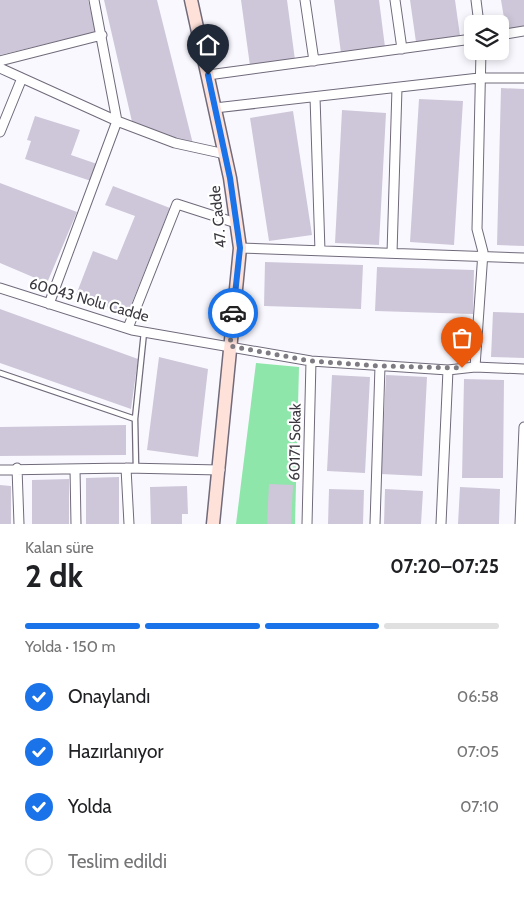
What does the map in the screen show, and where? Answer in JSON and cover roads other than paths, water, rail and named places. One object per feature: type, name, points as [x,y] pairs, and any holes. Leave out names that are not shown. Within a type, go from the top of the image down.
[{"type":"street","points":[[49,304],[116,122],[102,35],[94,0]]},
{"type":"street","name":"47. Cadde","points":[[191,0],[225,154],[240,248],[220,470],[213,524]]},
{"type":"street","points":[[305,0],[314,61]]},
{"type":"street","points":[[394,0],[402,49]]},
{"type":"street","points":[[476,0],[478,15]]},
{"type":"street","points":[[509,34],[524,31]]},
{"type":"street","points":[[0,61],[102,35]]},
{"type":"street","points":[[208,75],[464,39]]},
{"type":"street","points":[[475,367],[482,256],[477,229],[480,141],[480,60]]},
{"type":"street","points":[[0,68],[116,122],[175,143],[225,154]]},
{"type":"street","points":[[0,132],[22,78]]},
{"type":"street","points":[[215,108],[479,78],[524,78]]},
{"type":"street","points":[[392,253],[397,88]]},
{"type":"street","points":[[315,97],[320,250]]},
{"type":"street","points":[[128,328],[177,204],[236,222]]},
{"type":"street","points":[[240,248],[524,258]]},
{"type":"street","name":"60043 Nolu Cadde","points":[[0,288],[144,332],[311,361],[448,370],[475,367],[524,369]]},
{"type":"street","name":"60171 Sokak","points":[[308,524],[311,361]]},
{"type":"street","points":[[375,524],[380,366]]},
{"type":"street","points":[[441,524],[448,370]]},
{"type":"street","points":[[520,524],[524,427]]},
{"type":"street","points":[[0,470],[17,468],[136,468],[220,470]]},
{"type":"street","points":[[17,468],[19,524]]},
{"type":"street","points":[[126,468],[129,524]]},
{"type":"street","points":[[75,469],[76,524]]},
{"type":"lane","points":[[136,468],[136,419],[144,332]]},
{"type":"lane","points":[[0,373],[136,419]]}]
